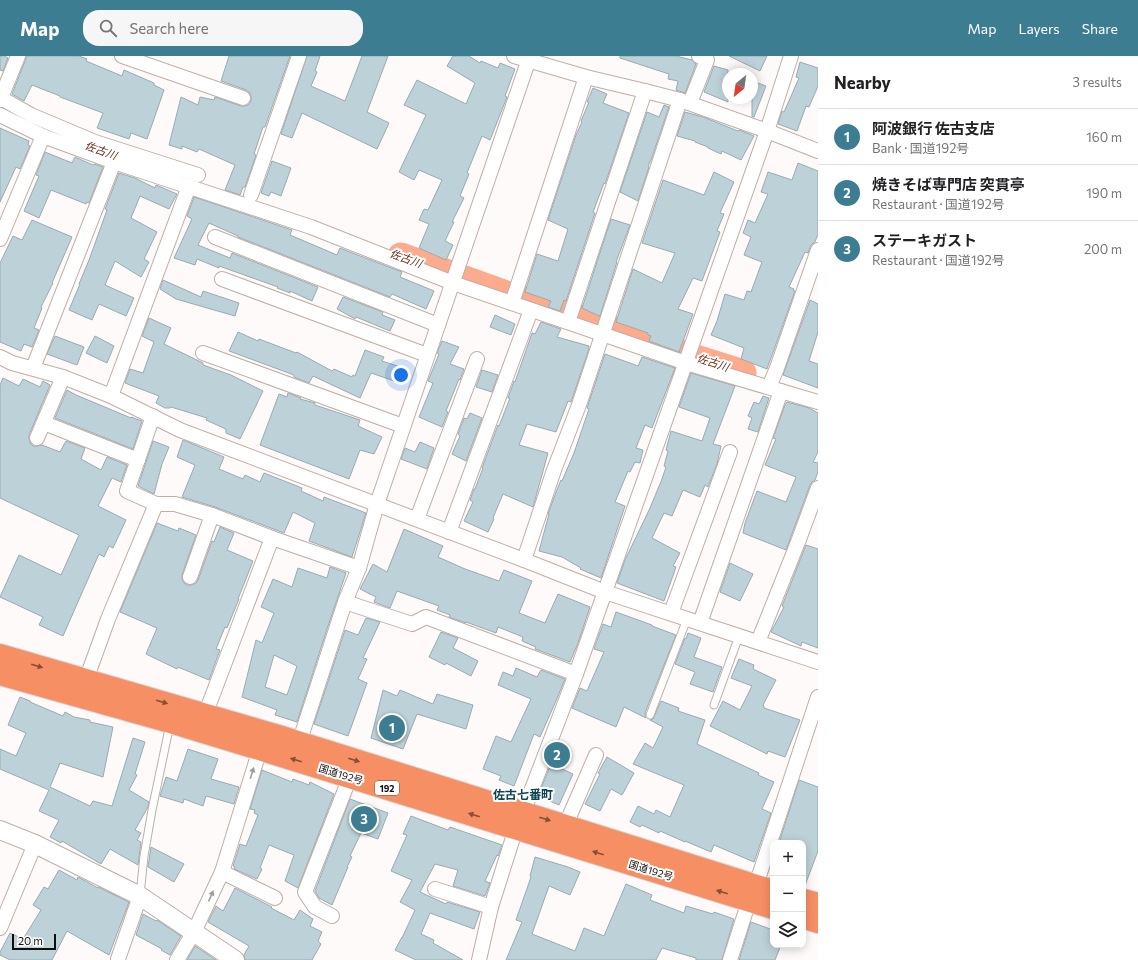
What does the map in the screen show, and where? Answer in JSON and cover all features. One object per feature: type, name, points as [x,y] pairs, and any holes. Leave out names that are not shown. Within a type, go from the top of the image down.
[{"type":"highway","name":"国道192号","points":[[0,655],[205,714],[299,743],[519,820],[566,826],[759,892],[770,905]]},
{"type":"highway","name":"国道192号","points":[[0,674],[170,722],[350,777],[519,820],[759,892]]},
{"type":"highway","points":[[806,901],[818,904]]},
{"type":"highway","points":[[806,918],[818,922]]},
{"type":"street","points":[[18,56],[1,99],[31,115],[95,142],[198,175]]},
{"type":"street","points":[[122,56],[243,98]]},
{"type":"street","points":[[251,195],[300,56]]},
{"type":"street","points":[[514,56],[529,58],[586,77],[685,102],[818,151]]},
{"type":"street","points":[[524,560],[554,470],[579,405],[603,330],[685,102],[707,60],[699,56]]},
{"type":"street","points":[[479,960],[491,907],[519,820],[576,674],[688,359],[791,56]]},
{"type":"street","points":[[299,743],[345,602],[359,568],[377,504],[403,426],[455,278],[529,58]]},
{"type":"street","points":[[513,298],[586,77]]},
{"type":"street","points":[[569,317],[645,91]]},
{"type":"street","points":[[0,115],[43,136],[114,162],[311,227],[513,298],[531,310],[569,317],[688,359],[773,385],[818,402]]},
{"type":"street","points":[[0,239],[43,136]]},
{"type":"street","points":[[32,368],[114,162]]},
{"type":"street","points":[[111,396],[189,186]]},
{"type":"street","points":[[215,237],[438,325]]},
{"type":"street","points":[[693,621],[818,250]]},
{"type":"street","points":[[222,279],[427,355]]},
{"type":"street","points":[[449,532],[531,310]]},
{"type":"street","points":[[203,353],[403,426]]},
{"type":"street","points":[[0,357],[12,363],[63,377],[111,396],[180,430],[605,592],[818,662]]},
{"type":"street","points":[[417,520],[477,359]]},
{"type":"street","points":[[37,438],[63,377]]},
{"type":"street","points":[[153,416],[127,491],[156,504],[176,504],[212,515],[272,538],[359,568]]},
{"type":"street","points":[[44,422],[138,460]]},
{"type":"street","points":[[671,613],[730,452]]},
{"type":"street","points":[[758,642],[818,488]]},
{"type":"street","points":[[86,680],[108,619],[156,504]]},
{"type":"street","points":[[190,577],[212,515]]},
{"type":"street","points":[[205,714],[272,538]]},
{"type":"street","points":[[345,602],[412,624],[426,617],[576,674]]},
{"type":"street","points":[[730,960],[759,892],[818,697]]},
{"type":"street","points":[[178,960],[194,932],[222,872],[260,749]]},
{"type":"street","points":[[566,826],[596,755]]},
{"type":"street","points":[[332,916],[315,907],[305,892],[350,777]]},
{"type":"street","points":[[0,830],[35,844],[140,896],[235,960]]},
{"type":"street","points":[[0,928],[35,844]]},
{"type":"street","points":[[222,872],[275,898]]},
{"type":"street","points":[[435,889],[491,907]]},
{"type":"street","points":[[118,959],[140,896]]},
{"type":"lane","points":[[650,716],[693,621]]},
{"type":"lane","points":[[714,706],[739,636]]},
{"type":"lane","points":[[140,896],[144,856],[170,722]]},
{"type":"building","points":[[0,56],[5,56],[8,58],[3,71],[0,70]]},
{"type":"building","points":[[27,56],[79,56],[87,59],[86,61],[122,76],[124,70],[154,83],[154,85],[164,90],[147,139],[131,133],[129,139],[97,128],[103,113],[32,85],[24,101],[12,94]]},
{"type":"building","points":[[229,56],[290,56],[265,127],[263,127],[254,154],[256,155],[245,187],[243,187],[240,195],[225,190],[235,165],[199,149],[197,152],[182,146],[182,149],[169,145],[181,97],[198,105],[200,97],[214,100],[215,97],[241,106],[248,105],[251,101],[251,96],[246,90],[221,81]]},
{"type":"building","points":[[307,56],[320,56],[315,71],[317,72],[311,86],[345,101],[362,56],[388,56],[367,112],[389,123],[377,149],[302,113],[292,138],[281,134]]},
{"type":"building","points":[[453,56],[469,56],[480,63],[481,61],[498,68],[500,63],[515,69],[505,96],[507,97],[490,140],[482,136],[467,173],[469,174],[460,196],[464,198],[452,222],[454,222],[445,241],[453,245],[446,260],[419,248],[429,224],[419,220],[424,209],[428,210],[442,180],[419,170],[414,180],[399,172],[426,115],[404,105],[417,80],[466,104],[475,83],[447,66]]},
{"type":"building","points":[[620,56],[676,56],[692,60],[696,64],[685,93],[676,90],[678,81],[668,79],[669,74],[620,58]]},
{"type":"building","points":[[729,56],[767,56],[760,71],[758,68],[754,68]]},
{"type":"building","points":[[800,62],[818,68],[818,86],[809,107],[806,106],[797,131],[778,124],[782,111],[784,112],[799,78],[796,77]]},
{"type":"building","points":[[714,66],[722,68],[722,100],[704,92]]},
{"type":"building","points":[[758,83],[766,86],[754,117],[752,117],[752,104],[758,104]]},
{"type":"building","points":[[593,88],[607,94],[603,103],[629,113],[605,184],[604,183],[593,212],[595,213],[566,301],[564,300],[560,311],[548,307],[551,301],[525,292],[537,254],[558,261],[568,229],[548,220]]},
{"type":"building","points":[[664,105],[669,107],[648,166],[649,167],[638,201],[620,192],[647,112],[659,117]]},
{"type":"building","points":[[685,112],[754,136],[741,160],[722,151],[721,154],[695,141],[677,136]]},
{"type":"building","points":[[0,128],[29,141],[28,145],[30,146],[20,169],[16,167],[0,202]]},
{"type":"building","points":[[45,152],[72,163],[75,157],[93,165],[103,167],[89,203],[87,202],[86,204],[51,190],[39,218],[24,211],[39,176],[36,175]]},
{"type":"building","points":[[272,161],[291,168],[281,196],[271,192],[269,196],[261,193]]},
{"type":"building","points":[[798,163],[818,171],[818,234],[808,253],[805,252],[789,287],[795,291],[767,369],[741,359],[744,348],[711,335],[725,294],[744,300],[747,291],[751,292],[762,262],[744,255],[751,237],[743,233],[748,220],[755,223],[768,194],[761,192],[768,172],[792,180]]},
{"type":"building","points":[[714,172],[734,182],[720,213],[724,214],[717,231],[720,232],[702,281],[693,278],[678,309],[693,314],[679,352],[649,341],[651,336],[648,335],[648,333],[616,322],[633,269],[662,283],[675,253],[642,243],[663,180],[704,195]]},
{"type":"building","points":[[119,173],[135,178],[155,188],[156,185],[177,194],[169,209],[140,196],[131,218],[157,232],[144,259],[149,262],[141,277],[115,261],[105,285],[134,298],[126,316],[99,304],[92,320],[69,310],[89,260],[107,210],[105,209]]},
{"type":"building","points":[[194,197],[292,230],[290,235],[337,255],[340,248],[402,272],[400,277],[434,291],[426,309],[392,294],[390,297],[238,237],[209,223],[198,245],[230,258],[232,253],[318,287],[312,301],[290,291],[290,293],[277,288],[278,287],[219,266],[219,268],[197,259],[195,265],[174,258],[192,219],[187,216]]},
{"type":"building","points":[[611,219],[630,225],[616,262],[600,316],[582,308]]},
{"type":"building","points":[[32,220],[72,237],[53,283],[41,307],[42,308],[34,328],[39,330],[32,347],[24,344],[21,351],[0,342],[0,263],[13,236],[22,240]]},
{"type":"building","points":[[163,280],[201,297],[203,291],[239,303],[235,316],[176,299],[160,289]]},
{"type":"building","points":[[343,297],[383,312],[382,315],[395,320],[390,331],[356,317],[355,319],[337,309]]},
{"type":"building","points":[[810,300],[818,304],[818,332],[809,361],[818,364],[818,388],[783,375]]},
{"type":"building","points":[[495,315],[515,324],[511,335],[490,327]]},
{"type":"building","points":[[149,318],[171,328],[164,344],[203,363],[203,365],[231,375],[263,391],[240,439],[226,433],[226,429],[206,420],[207,418],[171,407],[165,408],[156,403],[159,396],[125,383],[130,369],[143,373],[154,342],[142,336]]},
{"type":"building","points":[[541,322],[561,329],[557,337],[589,346],[589,349],[571,402],[568,401],[556,432],[527,424],[519,445],[548,453],[533,507],[503,494],[488,532],[464,521],[473,502],[470,500],[498,425],[499,426],[510,398],[508,398],[532,333],[535,334]]},
{"type":"building","points":[[238,332],[258,341],[259,339],[296,353],[297,352],[332,371],[334,369],[352,377],[353,375],[355,376],[365,350],[384,357],[382,361],[407,369],[403,384],[371,373],[360,398],[313,376],[309,383],[294,377],[294,375],[229,351]]},
{"type":"building","points":[[55,336],[84,347],[77,365],[47,354]]},
{"type":"building","points":[[95,336],[114,346],[107,363],[86,353]]},
{"type":"building","points":[[442,341],[459,347],[450,364],[464,369],[446,411],[448,412],[442,427],[419,417],[433,383],[428,381],[439,354],[437,353]]},
{"type":"building","points":[[605,354],[638,366],[642,357],[675,368],[652,428],[645,425],[636,448],[643,450],[640,463],[635,462],[630,472],[628,471],[615,502],[625,506],[601,578],[580,569],[581,568],[562,557],[539,551],[548,514],[561,480],[562,481],[574,453]]},
{"type":"building","points":[[482,370],[498,375],[492,392],[476,387]]},
{"type":"building","points":[[691,373],[735,386],[713,444],[721,446],[717,464],[708,487],[705,485],[700,497],[683,490],[672,516],[664,513],[652,538],[680,553],[673,566],[676,567],[664,601],[617,583],[625,560],[662,479],[666,467],[664,466],[668,451],[666,450],[671,431],[702,441],[710,418],[679,407]]},
{"type":"building","points":[[3,378],[19,386],[23,379],[40,387],[43,381],[50,385],[29,435],[30,443],[33,446],[42,445],[60,452],[66,441],[85,448],[81,459],[101,470],[107,457],[127,465],[121,482],[112,478],[98,506],[126,520],[113,548],[109,546],[104,557],[99,554],[63,636],[39,625],[43,617],[0,597],[19,555],[61,575],[79,535],[0,498],[0,385]]},
{"type":"building","points":[[67,390],[131,418],[142,421],[133,449],[55,418]]},
{"type":"building","points":[[288,393],[301,398],[300,399],[315,403],[315,405],[360,420],[358,426],[382,437],[374,454],[360,450],[349,479],[260,445],[279,394],[287,397]]},
{"type":"building","points":[[763,396],[769,398],[758,432],[748,429],[752,418],[748,416],[754,402],[759,404]]},
{"type":"building","points":[[787,402],[809,408],[818,413],[818,452],[813,462],[818,463],[818,472],[815,480],[810,485],[786,550],[743,533],[745,523],[757,491],[786,502],[796,477],[765,465],[776,439],[773,438]]},
{"type":"building","points":[[470,413],[482,418],[466,461],[452,454],[460,436],[458,434],[464,418],[467,419]]},
{"type":"building","points":[[183,440],[224,457],[219,469],[243,479],[245,475],[260,482],[264,473],[302,488],[301,491],[323,501],[324,497],[366,513],[352,557],[309,541],[315,523],[293,512],[284,533],[215,507],[182,497],[195,465],[177,457]]},
{"type":"building","points":[[153,441],[169,447],[162,464],[154,494],[138,486]]},
{"type":"building","points":[[420,442],[434,448],[427,469],[401,459],[405,448],[415,452]]},
{"type":"building","points":[[157,523],[178,531],[179,528],[196,535],[182,575],[184,583],[187,585],[192,585],[198,580],[212,541],[214,542],[220,527],[234,533],[227,550],[253,561],[227,628],[225,627],[216,649],[220,650],[209,680],[178,667],[177,669],[146,654],[157,628],[120,612]]},
{"type":"building","points":[[404,529],[443,546],[438,557],[465,569],[499,581],[504,570],[532,581],[519,613],[545,623],[558,594],[590,607],[570,662],[535,649],[536,647],[522,641],[523,637],[498,627],[496,633],[449,617],[450,615],[437,610],[439,606],[397,591],[390,608],[374,602],[376,597],[360,589],[373,564],[387,572]]},
{"type":"building","points":[[806,545],[818,549],[818,648],[802,642],[801,646],[771,632],[784,607],[782,606]]},
{"type":"building","points":[[730,563],[753,574],[740,601],[720,592]]},
{"type":"building","points":[[330,567],[346,573],[297,722],[275,715],[277,710],[242,697],[256,640],[262,643],[274,613],[261,607],[273,579],[292,587],[298,568],[327,578]],"holes":[[[274,655],[297,666],[287,695],[265,687]]]},
{"type":"building","points":[[616,612],[676,635],[645,713],[646,718],[624,707],[616,727],[572,708],[580,688],[587,691],[604,652],[594,649],[603,624],[611,627]]},
{"type":"building","points":[[366,618],[380,622],[363,658],[367,659],[358,679],[367,683],[348,736],[314,724],[345,630],[358,635]]},
{"type":"building","points":[[441,632],[458,638],[453,648],[478,661],[471,676],[446,663],[445,665],[429,657]]},
{"type":"building","points":[[688,633],[701,638],[694,657],[722,667],[713,692],[690,684],[695,672],[675,664]]},
{"type":"building","points":[[739,659],[754,665],[753,669],[776,680],[763,705],[764,708],[800,720],[785,757],[768,751],[767,754],[710,726],[723,701],[740,710],[752,686],[731,678]]},
{"type":"building","points":[[516,668],[537,677],[541,670],[565,679],[540,737],[534,734],[514,786],[499,780],[501,776],[483,769],[496,736],[511,742],[531,699],[498,685],[503,672],[513,676]]},
{"type":"building","points":[[383,690],[397,696],[400,690],[433,704],[437,694],[473,705],[466,729],[417,714],[403,749],[371,738]]},
{"type":"building","points":[[20,697],[63,716],[65,712],[74,717],[90,720],[90,722],[113,727],[103,777],[60,763],[50,787],[90,806],[93,801],[112,806],[133,738],[145,742],[135,774],[137,775],[129,790],[149,802],[148,807],[135,830],[141,833],[137,840],[141,842],[138,865],[110,849],[101,864],[62,841],[61,843],[50,837],[59,820],[39,811],[49,790],[0,769],[0,749],[16,756],[26,733],[8,725]]},
{"type":"building","points":[[661,701],[679,708],[678,711],[705,720],[697,744],[759,773],[758,775],[774,782],[762,809],[771,813],[754,862],[714,845],[711,852],[660,831],[659,833],[642,825],[640,827],[630,822],[638,806],[654,814],[656,810],[670,817],[684,785],[633,764],[645,743],[653,748],[663,727],[650,720],[653,719]]},
{"type":"building","points":[[188,749],[218,759],[211,779],[239,787],[234,804],[206,796],[203,806],[184,799],[183,803],[160,796],[166,777],[177,781]]},
{"type":"building","points":[[607,757],[634,773],[622,795],[611,789],[600,811],[585,804],[600,774],[598,773]]},
{"type":"building","points":[[551,764],[573,774],[559,805],[538,796]]},
{"type":"building","points":[[262,770],[292,782],[293,779],[309,785],[310,782],[334,794],[298,888],[285,881],[294,855],[269,845],[260,868],[262,869],[257,879],[234,869],[235,867],[233,866],[240,844],[246,846],[258,815],[254,813],[255,810],[250,809]]},
{"type":"building","points":[[799,780],[818,787],[818,851],[806,883],[806,840],[780,840]]},
{"type":"building","points":[[350,799],[388,813],[378,839],[361,833],[350,856],[352,857],[332,905],[319,898],[315,891]]},
{"type":"building","points":[[411,816],[448,830],[450,827],[502,845],[485,881],[490,883],[485,896],[453,886],[458,870],[435,864],[420,892],[446,904],[447,902],[480,912],[474,929],[430,913],[421,934],[434,940],[433,943],[463,960],[416,960],[395,950],[415,910],[400,902],[412,880],[391,871],[407,835],[403,834]]},
{"type":"building","points":[[151,847],[184,864],[174,882],[148,867]]},
{"type":"building","points":[[535,857],[580,872],[570,895],[549,886],[532,934],[575,951],[584,928],[604,936],[626,884],[652,895],[650,900],[684,913],[686,906],[713,914],[714,912],[734,919],[722,960],[696,960],[696,958],[662,948],[656,960],[506,960],[522,922],[516,920],[531,877]]},
{"type":"building","points":[[59,870],[77,880],[78,877],[129,902],[109,955],[67,931],[52,960],[10,960],[0,955],[0,952],[10,933],[23,939],[41,910],[33,905],[44,887],[48,889]]},
{"type":"building","points":[[235,888],[294,920],[300,910],[313,919],[310,926],[322,932],[318,941],[321,944],[312,960],[245,960],[244,955],[249,946],[208,922],[216,906],[223,911]]},
{"type":"building","points":[[143,914],[156,921],[157,920],[181,936],[170,955],[136,935]]},
{"type":"building","points":[[751,922],[770,929],[770,948],[780,948],[775,960],[739,960]]},
{"type":"building","points":[[195,946],[216,960],[187,960]]},
{"type":"waterway","name":"佐古川","points":[[0,106],[43,128],[82,143]]},
{"type":"waterway","name":"佐古川","points":[[401,256],[506,294],[743,373]]},
{"type":"place","name":"阿波銀行 佐古支店","points":[[392,728]]},
{"type":"place","name":"焼きそば専門店 突貫亭","points":[[557,755]]},
{"type":"place","name":"ステーキガスト","points":[[364,819]]},
{"type":"district","name":"佐古七番町","points":[[523,794]]}]
